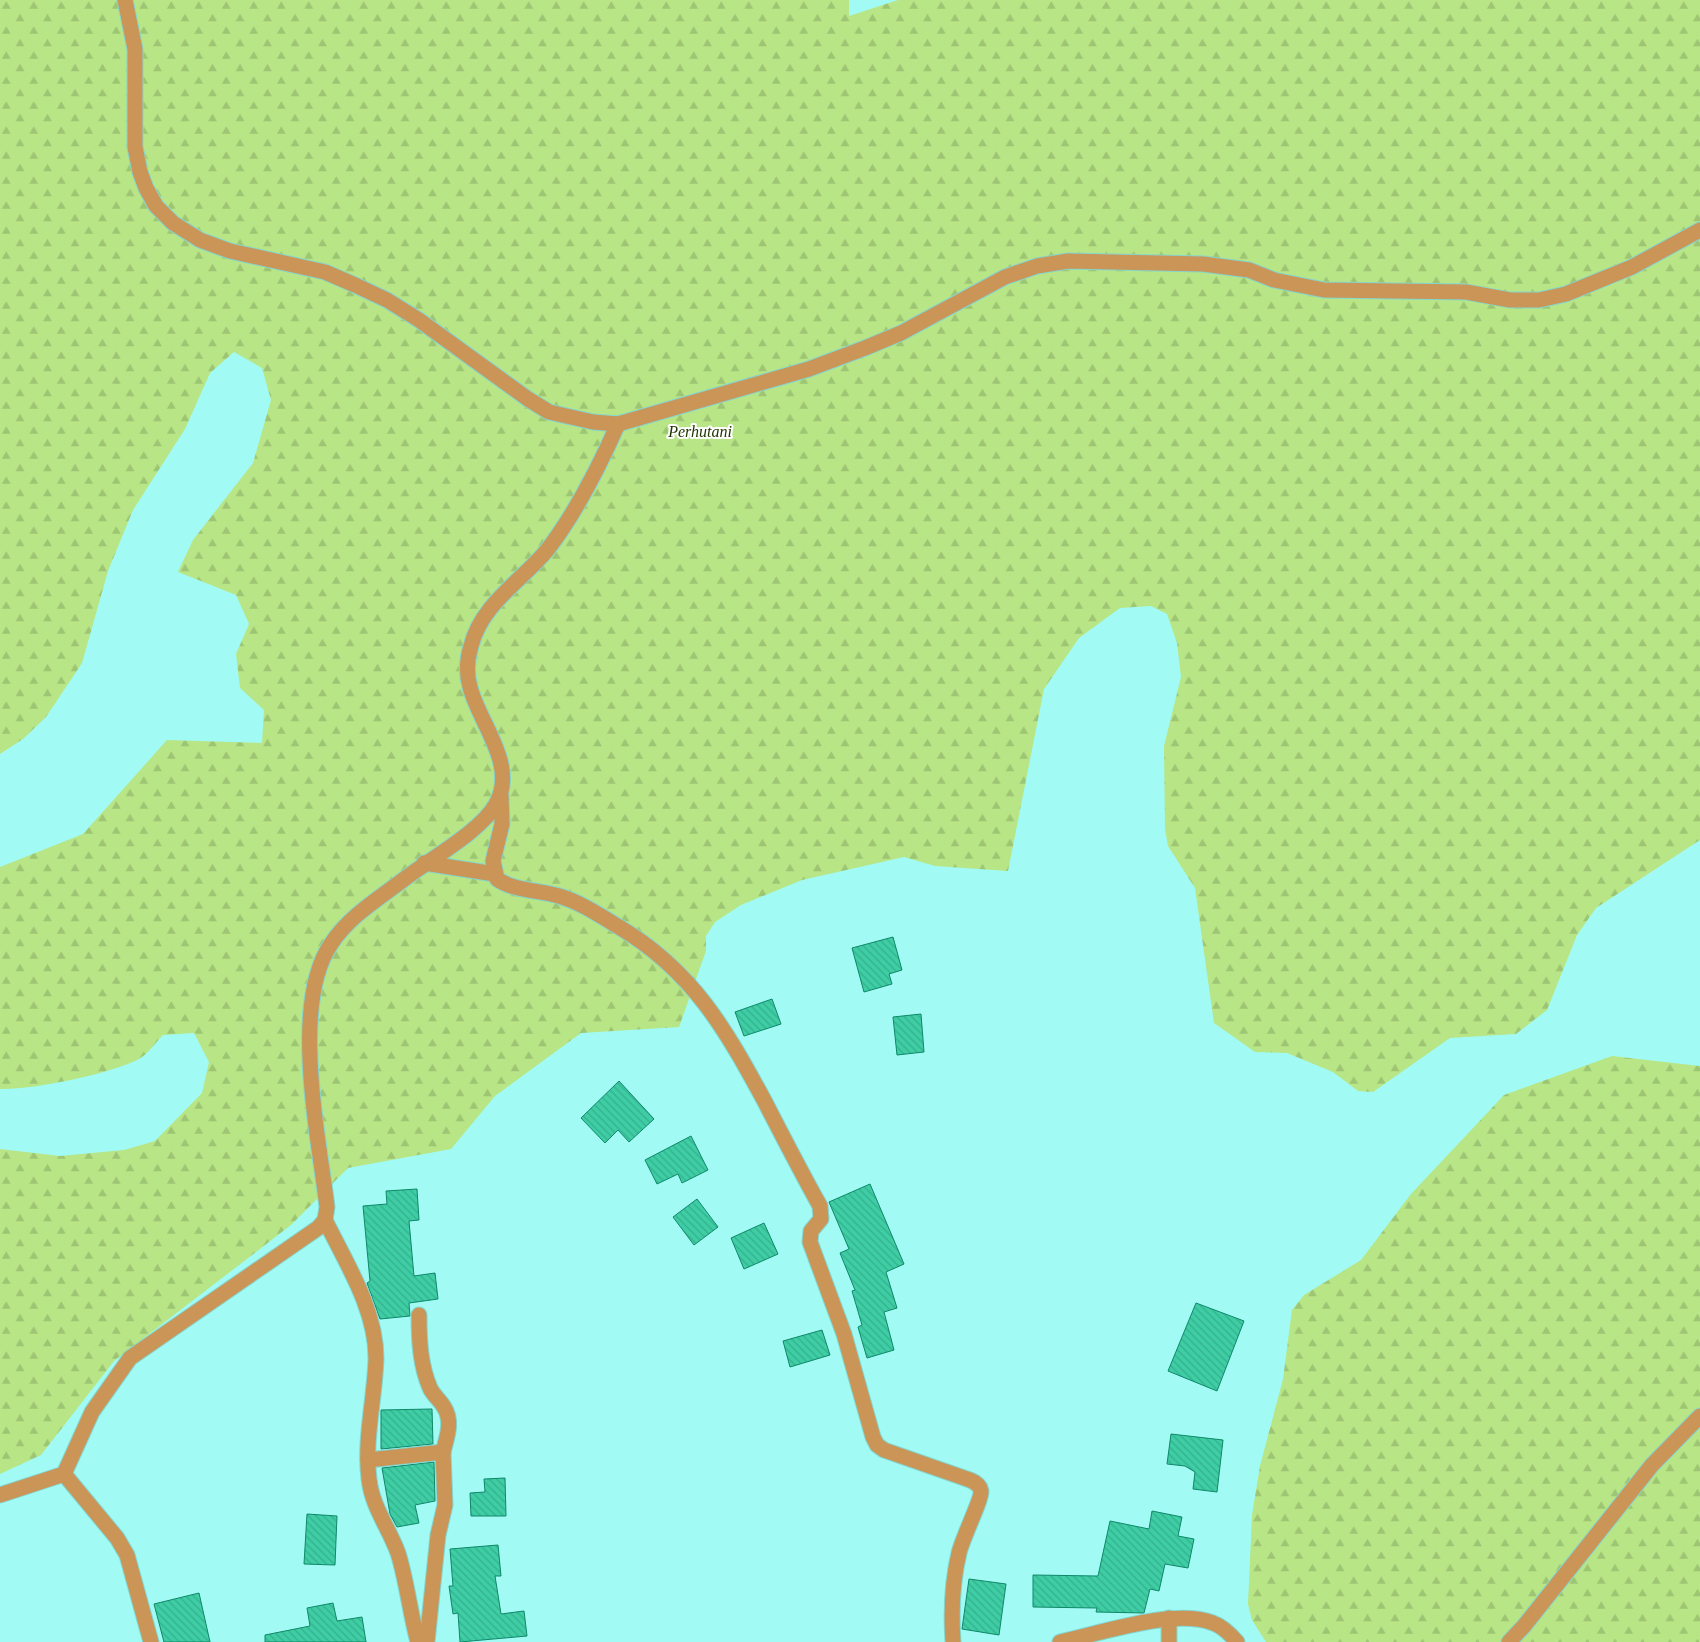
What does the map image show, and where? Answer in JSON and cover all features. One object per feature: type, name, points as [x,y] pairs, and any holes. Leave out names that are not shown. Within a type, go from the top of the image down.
[{"type":"street","points":[[125,0],[135,49],[135,147],[140,172],[156,206],[173,223],[200,240],[230,251],[325,272],[387,300],[419,320],[528,400],[549,412],[587,421],[618,424],[791,374],[901,333],[1005,277],[1037,266],[1068,261],[1203,264],[1249,270],[1274,280],[1324,290],[1466,292],[1510,300],[1539,300],[1566,294],[1632,266],[1700,230]]},
{"type":"street","points":[[618,424],[583,496],[562,528],[547,550],[495,602],[481,622],[471,643],[467,666],[469,685],[498,757],[503,781],[501,795],[502,818],[493,861],[495,874],[497,879],[510,885],[560,896],[620,928],[657,952],[693,988],[730,1038],[820,1206],[821,1219],[811,1231],[810,1242],[844,1334],[872,1437],[877,1445],[884,1450],[970,1480],[978,1484],[981,1491],[980,1498],[964,1533],[954,1576],[953,1642]]},
{"type":"street","points":[[0,1495],[64,1474],[92,1412],[130,1358],[318,1228],[325,1220],[327,1208],[315,1130],[310,1031],[311,999],[318,970],[332,942],[345,926],[424,863],[482,823],[492,811],[501,795]]},
{"type":"street","points":[[424,863],[495,874]]},
{"type":"street","points":[[325,1220],[365,1302],[374,1333],[376,1357],[368,1460],[371,1492],[397,1552],[418,1642]]},
{"type":"street","points":[[419,1315],[419,1342],[423,1366],[430,1389],[448,1416],[449,1428],[443,1452],[445,1505],[438,1535],[431,1623],[427,1642]]},
{"type":"street","points":[[1509,1642],[1524,1626],[1652,1465],[1700,1416]]},
{"type":"street","points":[[368,1460],[443,1452]]},
{"type":"street","points":[[64,1474],[117,1538],[127,1555],[151,1642]]},
{"type":"street","points":[[1060,1642],[1168,1618],[1194,1618],[1215,1623],[1237,1642]]},
{"type":"street","points":[[1168,1618],[1169,1642]]},
{"type":"green space","name":"Perhutani","points":[[0,0],[849,0],[849,16],[898,0],[1700,0],[1700,840],[1596,908],[1577,935],[1547,1010],[1516,1034],[1450,1038],[1373,1092],[1358,1091],[1333,1072],[1287,1053],[1255,1052],[1214,1023],[1195,888],[1168,846],[1165,829],[1164,746],[1181,677],[1177,643],[1167,614],[1151,606],[1120,608],[1079,638],[1044,689],[1008,871],[935,866],[904,857],[802,880],[741,905],[715,922],[706,936],[706,951],[679,1027],[581,1033],[495,1096],[451,1149],[348,1168],[291,1225],[114,1361],[41,1455],[0,1474],[0,1149],[60,1156],[124,1150],[155,1141],[202,1093],[209,1062],[194,1033],[163,1035],[142,1057],[126,1065],[50,1084],[0,1089],[0,867],[83,834],[167,740],[262,743],[264,710],[240,688],[236,654],[249,624],[236,595],[178,572],[193,540],[253,463],[271,400],[262,368],[234,352],[210,373],[185,429],[133,510],[108,571],[82,663],[46,717],[23,739],[0,754]]},
{"type":"green space","points":[[1612,1056],[1700,1066],[1700,1642],[1266,1642],[1252,1620],[1248,1604],[1252,1515],[1260,1466],[1283,1379],[1292,1310],[1304,1295],[1361,1260],[1411,1194],[1504,1095]]},
{"type":"building","points":[[893,937],[902,970],[889,974],[892,984],[864,992],[852,948]]},
{"type":"building","points":[[772,999],[781,1024],[744,1036],[735,1012]]},
{"type":"building","points":[[921,1014],[924,1052],[897,1055],[893,1017]]},
{"type":"building","points":[[619,1081],[654,1119],[629,1142],[618,1130],[605,1143],[581,1118]]},
{"type":"building","points":[[691,1136],[708,1170],[682,1183],[678,1174],[657,1184],[645,1160]]},
{"type":"building","points":[[870,1184],[904,1264],[886,1272],[897,1308],[884,1312],[894,1350],[867,1358],[858,1327],[862,1325],[852,1291],[855,1290],[840,1253],[849,1249],[829,1202]]},
{"type":"building","points":[[417,1189],[419,1220],[409,1221],[414,1276],[435,1273],[438,1299],[409,1303],[410,1316],[380,1319],[367,1283],[370,1281],[363,1206],[387,1204],[386,1191]]},
{"type":"building","points":[[697,1199],[718,1227],[694,1245],[673,1217]]},
{"type":"building","points":[[764,1223],[778,1254],[744,1269],[731,1238]]},
{"type":"building","points":[[1196,1303],[1244,1321],[1217,1391],[1168,1371]]},
{"type":"building","points":[[822,1330],[830,1355],[790,1367],[783,1341]]},
{"type":"building","points":[[432,1409],[433,1444],[381,1449],[381,1410]]},
{"type":"building","points":[[1171,1434],[1223,1440],[1217,1492],[1193,1489],[1195,1472],[1185,1466],[1167,1464]]},
{"type":"building","points":[[434,1462],[435,1501],[415,1505],[419,1523],[397,1527],[390,1514],[382,1468]]},
{"type":"building","points":[[505,1478],[506,1516],[471,1516],[470,1493],[485,1492],[484,1479]]},
{"type":"building","points":[[1152,1511],[1182,1517],[1178,1536],[1194,1539],[1188,1568],[1165,1564],[1159,1591],[1150,1589],[1144,1613],[1096,1612],[1097,1608],[1033,1607],[1033,1575],[1098,1576],[1110,1521],[1149,1529]]},
{"type":"building","points":[[307,1514],[337,1516],[335,1565],[304,1564]]},
{"type":"building","points":[[498,1545],[501,1576],[495,1576],[501,1614],[524,1611],[527,1636],[460,1642],[458,1613],[453,1614],[449,1586],[453,1586],[450,1549]]},
{"type":"building","points":[[969,1579],[1006,1584],[999,1635],[962,1629]]},
{"type":"building","points":[[199,1593],[210,1642],[164,1642],[154,1604]]},
{"type":"building","points":[[333,1603],[337,1621],[362,1617],[366,1642],[265,1642],[265,1635],[310,1626],[307,1608]]}]
